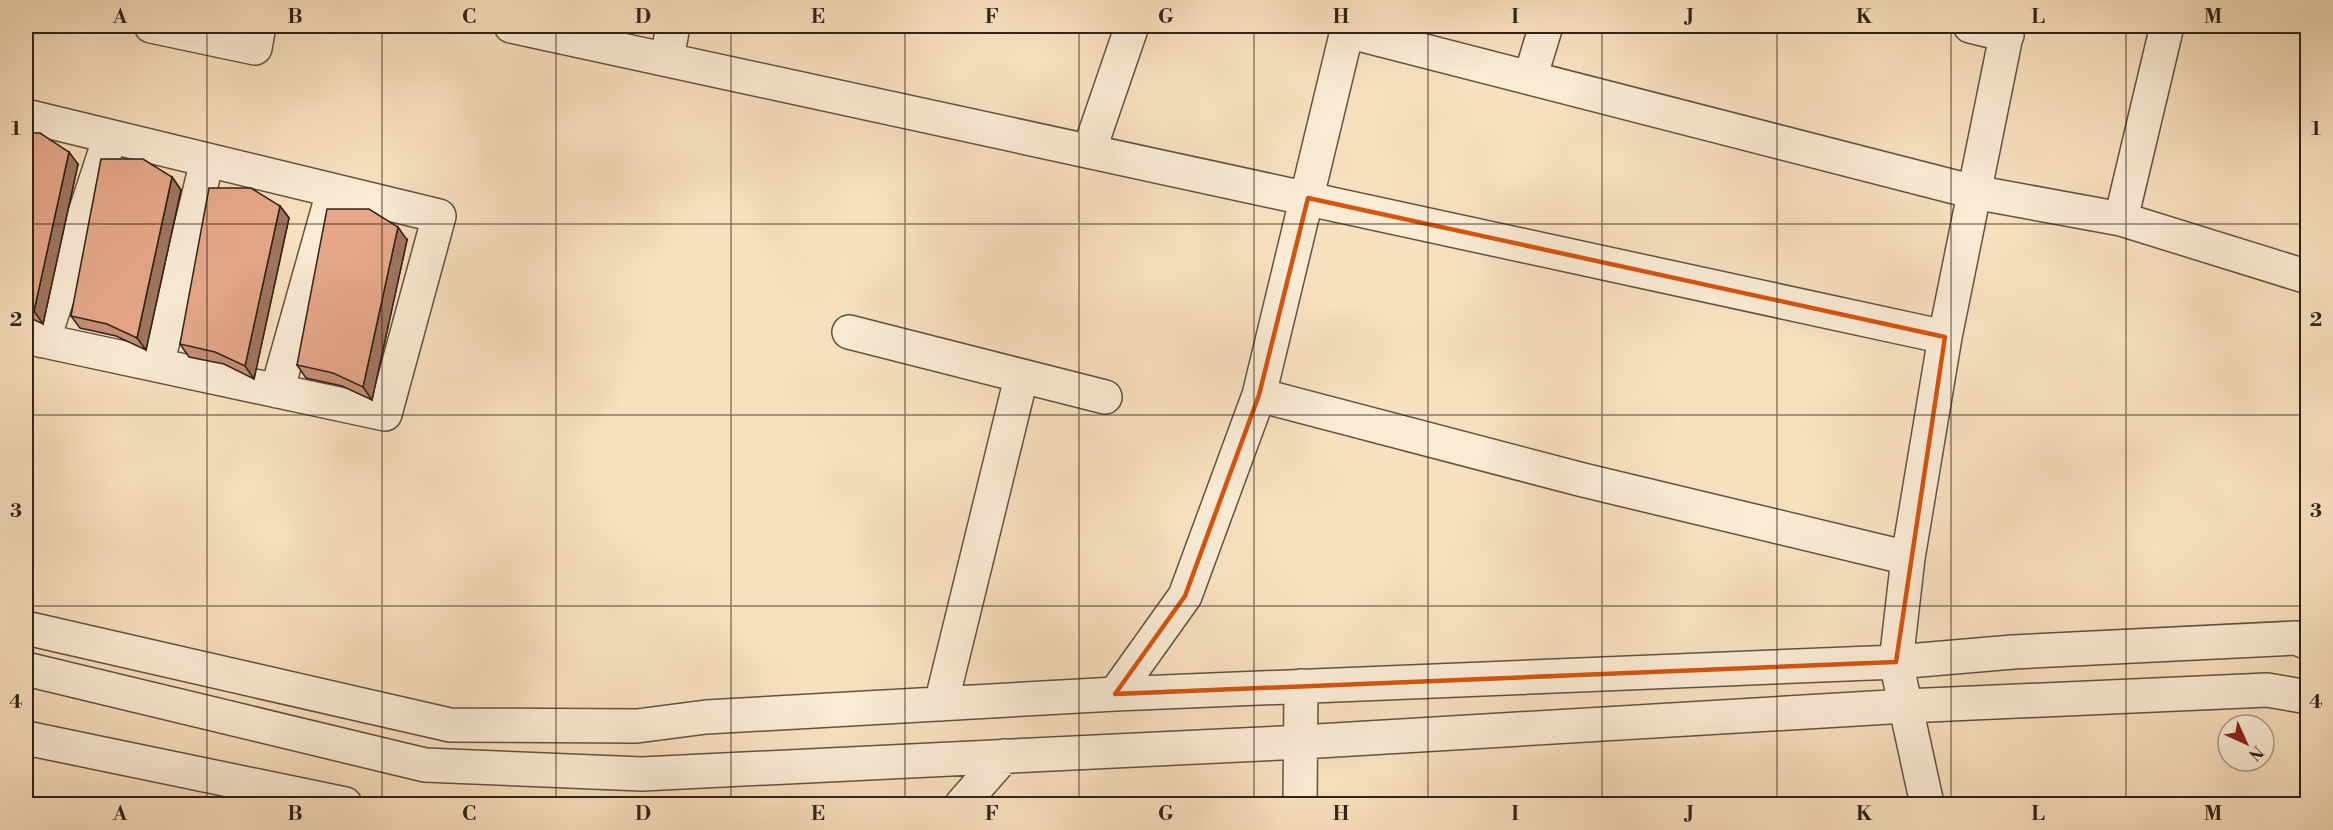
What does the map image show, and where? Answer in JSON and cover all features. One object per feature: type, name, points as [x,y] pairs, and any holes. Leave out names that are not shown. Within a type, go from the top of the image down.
[{"type":"street","points":[[151,26],[255,48],[259,26]]},
{"type":"street","points":[[511,26],[1945,337]]},
{"type":"street","points":[[667,59],[673,26]]},
{"type":"street","points":[[1089,151],[1132,26]]},
{"type":"street","points":[[1530,78],[1546,26]]},
{"type":"street","points":[[1927,804],[1896,662],[1908,558],[1945,337],[2008,30],[1970,26]]},
{"type":"street","points":[[2121,219],[2167,26]]},
{"type":"street","points":[[1115,694],[1185,596],[1259,395],[1348,28],[1530,78],[1974,192],[2121,219],[2307,277]]},
{"type":"street","points":[[26,116],[439,216],[385,414],[34,339],[110,137]]},
{"type":"street","points":[[158,366],[207,161]]},
{"type":"street","points":[[277,391],[333,192]]},
{"type":"street","points":[[849,332],[1021,378],[1105,397]]},
{"type":"street","points":[[941,704],[1021,378]]},
{"type":"street","points":[[1259,395],[1583,480],[1908,558]]},
{"type":"street","points":[[26,628],[450,724],[637,726],[706,717],[1115,694],[1896,662],[2013,652],[2296,638],[2307,643]]},
{"type":"street","points":[[26,669],[425,765],[642,774],[1301,742],[1906,706],[2266,690],[2307,697]]},
{"type":"street","points":[[1300,804],[1301,686]]},
{"type":"street","points":[[26,738],[345,804]]},
{"type":"street","points":[[962,804],[1004,756]]},
{"type":"highlighted area","points":[[1308,198],[1945,337],[1896,662],[1115,694],[1185,596],[1259,395]]},
{"type":"building","points":[[26,133],[40,133],[69,152],[34,311],[26,307]]},
{"type":"building","points":[[101,159],[143,159],[172,177],[137,338],[107,324],[71,316]]},
{"type":"building","points":[[209,188],[251,188],[280,206],[245,366],[215,352],[180,344]]},
{"type":"building","points":[[327,209],[369,209],[398,227],[363,387],[333,373],[297,365]]}]
